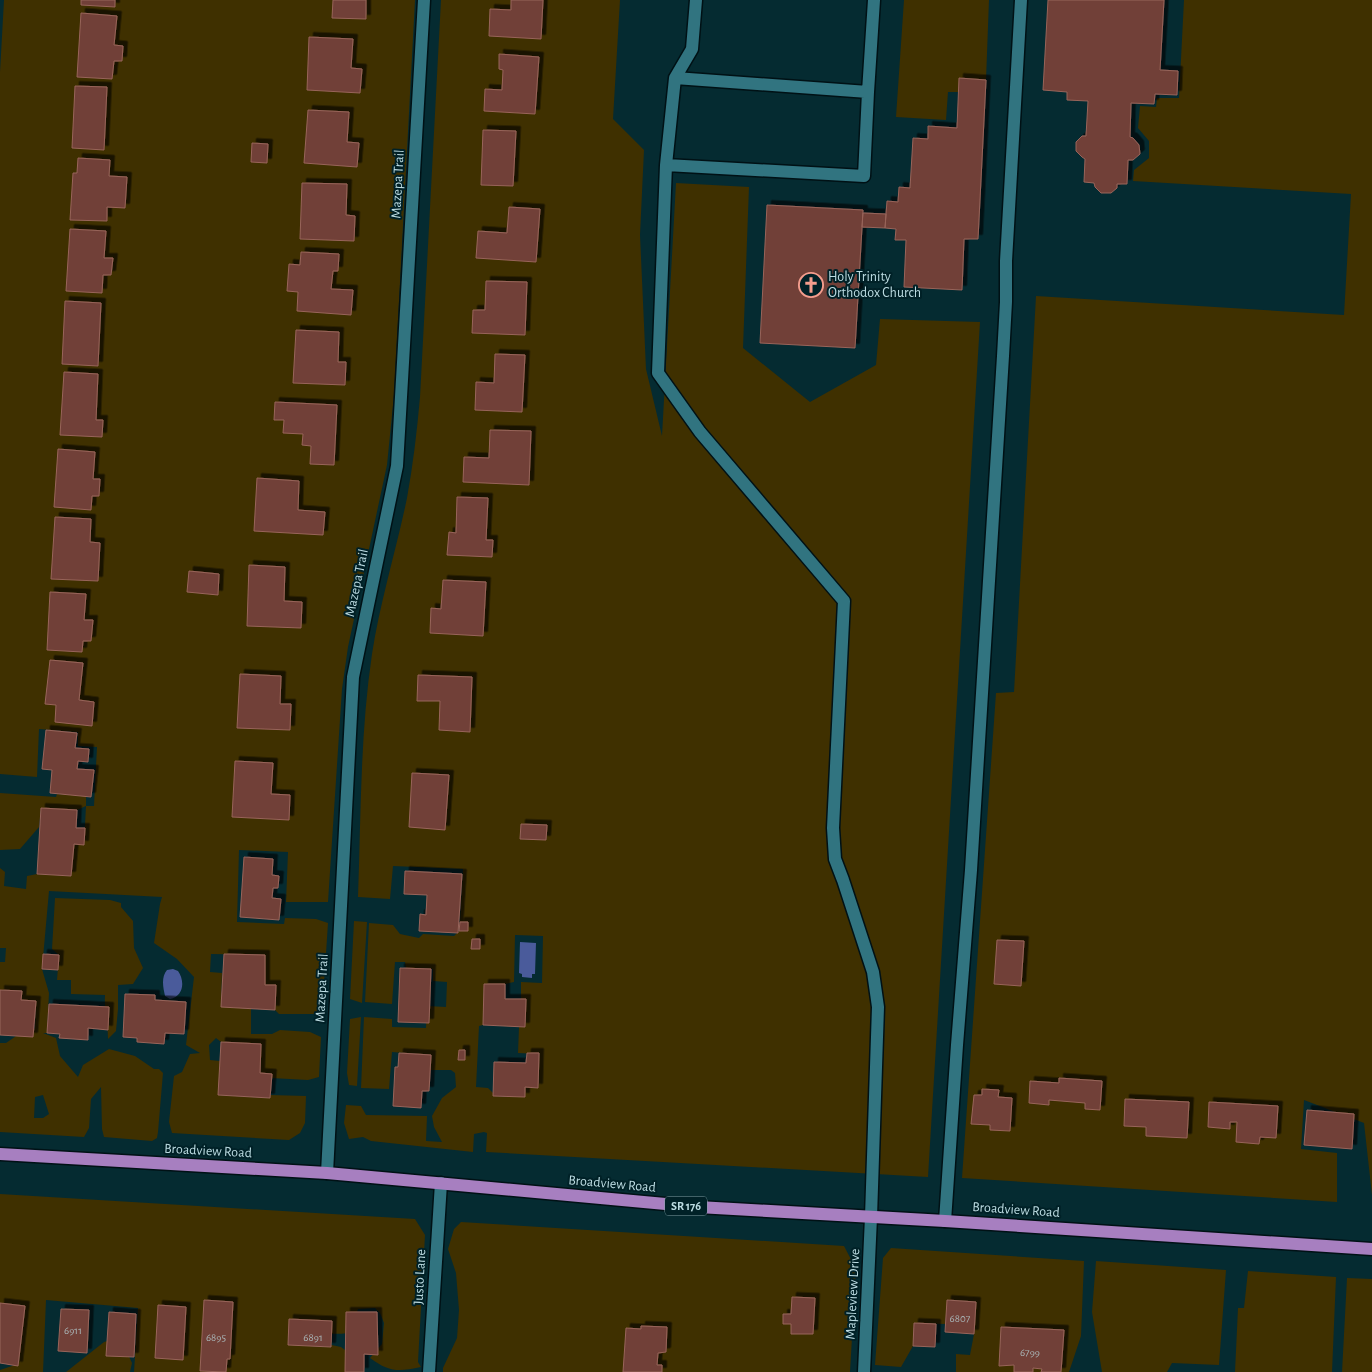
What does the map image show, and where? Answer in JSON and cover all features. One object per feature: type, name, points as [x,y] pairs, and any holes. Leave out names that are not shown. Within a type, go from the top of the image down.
[{"type":"main road","name":"Broadview Road","points":[[0,1154],[327,1173],[698,1207],[1372,1249]]},
{"type":"street","name":"Mazepa Trail","points":[[327,1173],[353,677],[397,466],[424,0]]},
{"type":"street","points":[[696,0],[692,49],[674,78],[868,92]]},
{"type":"street","points":[[666,165],[864,176],[874,0]]},
{"type":"street","points":[[945,1221],[971,870],[1004,356],[1006,261],[1021,0]]},
{"type":"street","name":"Mapleview Drive","points":[[674,78],[666,165],[658,373],[700,432],[844,601],[833,828],[835,859],[873,972],[878,1007],[864,1372]]},
{"type":"street","name":"Justo Lane","points":[[429,1372],[441,1183]]},
{"type":"shaded area","points":[[4,0],[415,0],[394,395],[387,465],[348,647],[342,689],[328,902],[286,902],[288,852],[239,850],[237,922],[284,924],[285,918],[316,919],[328,923],[322,1014],[279,1014],[275,1010],[276,985],[265,985],[265,955],[211,954],[210,972],[222,973],[221,1006],[251,1009],[251,1034],[272,1034],[280,1030],[310,1032],[321,1037],[319,1077],[308,1080],[271,1078],[260,1073],[261,1044],[221,1042],[216,1038],[209,1045],[210,1060],[220,1061],[219,1095],[270,1098],[270,1095],[306,1096],[305,1123],[300,1133],[289,1140],[172,1133],[169,1122],[174,1076],[182,1072],[190,1054],[200,1053],[186,1045],[194,977],[177,959],[154,943],[162,897],[49,891],[42,969],[49,993],[47,1033],[43,1033],[56,1038],[60,1056],[78,1077],[83,1065],[109,1049],[135,1056],[154,1069],[159,1069],[163,1073],[157,1138],[152,1141],[104,1137],[102,1129],[101,1087],[91,1099],[89,1128],[84,1137],[0,1132],[0,1043],[6,1043],[29,1027],[35,1029],[36,1001],[21,1000],[21,991],[0,990],[0,962],[5,962],[6,948],[0,948],[0,868],[5,872],[4,886],[26,889],[27,876],[37,874],[71,876],[74,844],[84,844],[86,806],[94,806],[97,747],[78,746],[78,732],[39,729],[37,777],[0,774],[0,72]],"holes":[[[43,1095],[49,1114],[43,1118],[34,1118],[35,1097]]]},
{"type":"shaded area","points":[[441,0],[620,0],[613,119],[644,150],[640,235],[646,369],[662,436],[676,183],[749,187],[743,348],[810,402],[876,365],[880,319],[980,322],[928,1177],[486,1152],[487,1133],[484,1132],[474,1134],[473,1152],[371,1141],[363,1137],[349,1139],[344,1123],[346,1105],[361,1106],[366,1115],[427,1116],[426,1141],[442,1142],[434,1127],[432,1116],[442,1098],[456,1087],[455,1073],[451,1070],[430,1070],[431,1055],[392,1052],[389,1089],[361,1088],[364,1017],[392,1019],[392,1027],[426,1028],[427,1006],[446,1007],[447,982],[433,981],[433,969],[406,968],[405,962],[395,962],[392,1004],[365,1002],[369,923],[393,925],[400,934],[419,938],[423,934],[454,936],[459,931],[467,931],[468,922],[460,922],[463,869],[393,866],[390,899],[358,897],[362,776],[368,684],[379,615],[407,498],[415,448],[420,397]],"holes":[[[521,824],[547,825],[546,840],[520,839]],[[515,935],[543,936],[542,983],[521,982],[521,999],[526,999],[525,1027],[519,1027],[518,1053],[539,1054],[538,1088],[532,1088],[531,1084],[519,1085],[508,1097],[496,1096],[488,1088],[476,1087],[479,1026],[483,1025],[484,984],[514,982]]]},
{"type":"shaded area","points":[[904,0],[989,0],[986,80],[959,78],[959,92],[948,92],[946,120],[896,117]]},
{"type":"shaded area","points":[[1184,0],[1372,0],[1372,1195],[1364,1123],[1304,1100],[1301,1149],[1337,1153],[1337,1202],[962,1178],[996,693],[1014,692],[1036,296],[1344,315],[1351,194],[1133,181],[1134,170],[1149,158],[1149,141],[1138,128],[1140,106],[1156,107],[1157,98],[1179,98]]},
{"type":"shaded area","points":[[0,793],[56,797],[57,794],[86,796],[86,806],[77,810],[41,808],[39,827],[20,849],[0,850]]},
{"type":"shaded area","points":[[55,898],[110,900],[121,903],[121,907],[133,921],[134,948],[143,968],[133,984],[118,985],[116,1031],[108,1039],[105,995],[71,994],[71,980],[57,980],[59,955],[52,949]]},
{"type":"shaded area","points":[[354,921],[367,922],[362,1003],[350,999]]},
{"type":"shaded area","points":[[361,1017],[357,1086],[349,1085],[347,1073],[350,1019]]},
{"type":"shaded area","points":[[0,1194],[415,1219],[425,1235],[418,1362],[421,1367],[394,1370],[370,1358],[382,1344],[384,1323],[380,1313],[375,1308],[358,1309],[350,1333],[327,1334],[289,1331],[288,1344],[324,1347],[327,1344],[341,1347],[357,1359],[355,1372],[134,1372],[138,1308],[46,1300],[43,1372],[0,1372],[0,1370],[18,1364],[25,1306],[4,1304],[0,1309]]},
{"type":"shaded area","points":[[461,1222],[844,1246],[856,1269],[850,1372],[443,1372],[443,1368],[457,1338],[459,1310],[456,1273],[448,1249],[454,1229]]},
{"type":"shaded area","points":[[891,1248],[1084,1261],[1081,1336],[1069,1372],[956,1372],[956,1354],[970,1355],[974,1334],[976,1302],[948,1300],[945,1324],[914,1323],[913,1346],[901,1367],[875,1365],[883,1258]]},
{"type":"shaded area","points":[[1096,1261],[1226,1270],[1219,1365],[1172,1363],[1167,1372],[1102,1372],[1092,1312]]},
{"type":"shaded area","points":[[1248,1271],[1336,1277],[1332,1372],[1235,1372],[1238,1308],[1244,1308]]},
{"type":"shaded area","points":[[1347,1278],[1372,1279],[1372,1372],[1342,1372]]},
{"type":"shaded area","points":[[120,1337],[132,1363],[130,1372],[66,1372],[104,1342]]},
{"type":"water","points":[[520,942],[536,943],[535,974],[532,974],[532,978],[522,977],[522,974],[519,973]]},
{"type":"water","points":[[173,969],[178,971],[182,979],[182,988],[178,995],[170,999],[165,996],[163,979],[167,970]]},
{"type":"building","points":[[81,0],[115,0],[115,7],[81,5]]},
{"type":"building","points":[[333,0],[366,0],[366,19],[332,18]]},
{"type":"building","points":[[511,0],[543,0],[541,39],[489,36],[490,9],[511,10]]},
{"type":"building","points":[[1048,0],[1164,0],[1160,70],[1178,71],[1177,95],[1155,94],[1154,104],[1131,103],[1130,137],[1139,145],[1140,154],[1133,160],[1128,160],[1127,184],[1117,184],[1117,188],[1111,193],[1101,193],[1094,183],[1084,182],[1085,159],[1076,151],[1076,142],[1082,136],[1086,136],[1088,101],[1067,100],[1067,92],[1043,90]]},
{"type":"building","points":[[81,13],[117,16],[114,45],[123,46],[122,61],[114,61],[112,79],[77,77]]},
{"type":"building","points":[[309,37],[353,39],[351,68],[362,69],[360,93],[307,90]]},
{"type":"building","points":[[499,54],[539,57],[535,114],[484,111],[485,89],[502,90],[503,70],[499,69]]},
{"type":"building","points":[[959,78],[986,80],[978,239],[964,239],[962,290],[904,287],[906,240],[895,240],[896,229],[885,228],[887,201],[898,202],[899,187],[910,188],[913,138],[928,139],[928,126],[957,128]]},
{"type":"building","points":[[75,86],[107,87],[104,150],[72,148]]},
{"type":"building","points":[[308,110],[349,112],[347,142],[359,143],[357,167],[304,163]]},
{"type":"building","points":[[483,130],[516,131],[513,186],[481,185]]},
{"type":"building","points":[[252,143],[268,144],[267,163],[251,162]]},
{"type":"building","points":[[78,158],[110,160],[109,176],[127,177],[125,208],[107,207],[107,221],[70,220],[73,173],[77,173]]},
{"type":"building","points":[[302,183],[347,184],[346,215],[355,216],[354,241],[300,239]]},
{"type":"building","name":"Holy Trinity Orthodox Church","points":[[767,205],[863,210],[855,348],[760,343]]},
{"type":"building","points":[[509,207],[540,209],[536,262],[476,258],[478,231],[507,233]]},
{"type":"building","points":[[863,213],[886,214],[885,228],[862,227]]},
{"type":"building","points":[[70,229],[106,231],[104,258],[113,258],[111,275],[103,275],[102,293],[66,291]]},
{"type":"building","points":[[301,252],[339,254],[338,271],[333,271],[331,289],[353,290],[351,315],[297,311],[298,292],[287,291],[289,264],[300,265]]},
{"type":"building","points":[[486,281],[527,282],[525,335],[472,333],[473,310],[485,310]]},
{"type":"building","points":[[65,301],[101,303],[98,366],[62,364]]},
{"type":"building","points":[[296,330],[339,332],[338,362],[346,362],[345,385],[293,383]]},
{"type":"building","points":[[495,354],[525,355],[522,412],[475,410],[476,382],[494,383]]},
{"type":"building","points":[[64,372],[98,374],[96,420],[103,420],[102,437],[60,435]]},
{"type":"building","points":[[275,402],[337,405],[334,465],[310,464],[311,446],[302,445],[303,434],[283,433],[284,420],[274,420]]},
{"type":"building","points":[[490,430],[531,431],[529,485],[463,482],[464,457],[489,458]]},
{"type":"building","points":[[58,449],[95,452],[93,479],[100,479],[99,496],[92,496],[91,510],[54,507]]},
{"type":"building","points":[[257,478],[299,481],[298,510],[325,512],[323,535],[254,531]]},
{"type":"building","points":[[457,497],[488,498],[486,540],[493,540],[492,557],[447,555],[449,532],[456,533]]},
{"type":"building","points":[[55,517],[91,519],[90,542],[100,543],[98,581],[51,579]]},
{"type":"building","points":[[249,565],[285,567],[284,601],[302,602],[301,628],[247,626]]},
{"type":"building","points":[[189,571],[219,574],[218,595],[187,592]]},
{"type":"building","points":[[443,580],[486,582],[483,636],[430,633],[431,608],[441,609]]},
{"type":"building","points":[[50,592],[86,594],[84,620],[93,620],[91,641],[83,641],[82,652],[47,650]]},
{"type":"building","points":[[50,660],[83,663],[79,700],[94,702],[92,726],[55,722],[56,705],[45,704]]},
{"type":"building","points":[[240,674],[281,676],[280,704],[291,704],[290,730],[237,728]]},
{"type":"building","points":[[418,675],[472,677],[470,732],[439,730],[440,701],[417,701]]},
{"type":"building","points":[[46,730],[77,733],[75,748],[89,749],[88,762],[78,761],[77,769],[94,770],[91,797],[50,793],[52,770],[42,769]]},
{"type":"building","points":[[235,761],[273,763],[271,794],[290,795],[289,820],[232,817]]},
{"type":"building","points":[[412,773],[449,775],[445,830],[409,827]]},
{"type":"building","points":[[41,808],[77,810],[76,828],[85,828],[84,845],[74,844],[71,876],[37,874]]},
{"type":"building","points":[[521,824],[547,825],[546,840],[520,839]]},
{"type":"building","points":[[244,857],[273,859],[272,875],[279,876],[278,888],[273,888],[272,898],[281,899],[279,920],[240,917]]},
{"type":"building","points":[[405,871],[462,874],[458,933],[419,931],[420,914],[426,915],[427,895],[404,894]]},
{"type":"building","points":[[460,922],[468,922],[468,931],[459,931]]},
{"type":"building","points":[[472,939],[480,939],[480,949],[471,949]]},
{"type":"building","points":[[997,940],[1024,941],[1021,986],[994,984]]},
{"type":"building","points":[[43,954],[59,955],[58,970],[42,969]]},
{"type":"building","points":[[224,954],[265,955],[265,985],[276,985],[275,1010],[221,1007]]},
{"type":"building","points":[[400,968],[431,969],[429,1023],[398,1022]]},
{"type":"building","points":[[484,984],[505,984],[505,999],[526,999],[525,1027],[483,1025]]},
{"type":"building","points":[[0,990],[22,991],[21,1000],[36,1001],[33,1037],[0,1035]]},
{"type":"building","points":[[125,994],[155,995],[155,1000],[186,1002],[184,1034],[165,1033],[164,1044],[137,1042],[137,1038],[123,1037]]},
{"type":"building","points":[[49,1004],[109,1007],[108,1030],[88,1028],[88,1040],[59,1038],[60,1034],[47,1033]]},
{"type":"building","points":[[221,1042],[261,1044],[260,1073],[272,1074],[270,1098],[218,1095]]},
{"type":"building","points":[[459,1050],[465,1050],[465,1060],[458,1060]]},
{"type":"building","points":[[399,1053],[431,1055],[429,1091],[422,1091],[421,1108],[393,1106],[395,1067],[398,1067]]},
{"type":"building","points":[[527,1053],[539,1053],[538,1088],[525,1087],[525,1097],[493,1096],[494,1062],[526,1063]]},
{"type":"building","points":[[1059,1078],[1102,1081],[1100,1110],[1085,1109],[1085,1103],[1049,1100],[1049,1105],[1029,1103],[1030,1081],[1059,1083]]},
{"type":"building","points":[[982,1089],[999,1090],[998,1097],[1012,1098],[1010,1131],[990,1130],[990,1125],[971,1124],[974,1095],[982,1095]]},
{"type":"building","points":[[1125,1099],[1189,1102],[1187,1138],[1146,1136],[1146,1127],[1124,1126]]},
{"type":"building","points":[[1209,1102],[1278,1106],[1276,1138],[1260,1137],[1259,1144],[1236,1142],[1237,1122],[1230,1122],[1230,1129],[1208,1127]]},
{"type":"building","points":[[1307,1110],[1354,1114],[1352,1149],[1304,1145]]},
{"type":"building","points":[[792,1297],[815,1298],[813,1334],[791,1334],[791,1324],[783,1324],[783,1314],[791,1314]]},
{"type":"building","points":[[204,1300],[233,1302],[230,1359],[227,1359],[226,1372],[200,1371]]},
{"type":"building","points":[[947,1300],[976,1302],[974,1334],[945,1332]]},
{"type":"building","points":[[0,1303],[25,1306],[18,1366],[0,1363]]},
{"type":"building","points":[[158,1305],[186,1307],[183,1360],[155,1358]]},
{"type":"building","points":[[61,1309],[89,1310],[87,1353],[58,1351]]},
{"type":"building","points":[[109,1312],[136,1314],[134,1357],[106,1356]]},
{"type":"building","points":[[346,1312],[377,1312],[378,1355],[364,1354],[364,1372],[345,1372]]},
{"type":"building","points":[[289,1319],[332,1321],[331,1347],[288,1345]]},
{"type":"building","points":[[914,1323],[936,1324],[935,1347],[913,1346]]},
{"type":"building","points":[[641,1326],[667,1327],[666,1352],[658,1353],[657,1365],[662,1365],[662,1372],[623,1372],[626,1328],[641,1329]]},
{"type":"building","points":[[1001,1327],[1064,1330],[1061,1372],[1041,1372],[1042,1369],[1033,1368],[1033,1372],[1014,1372],[1014,1365],[999,1366]]},
{"type":"place","name":"Holy Trinity Orthodox Church","points":[[811,285]]}]
